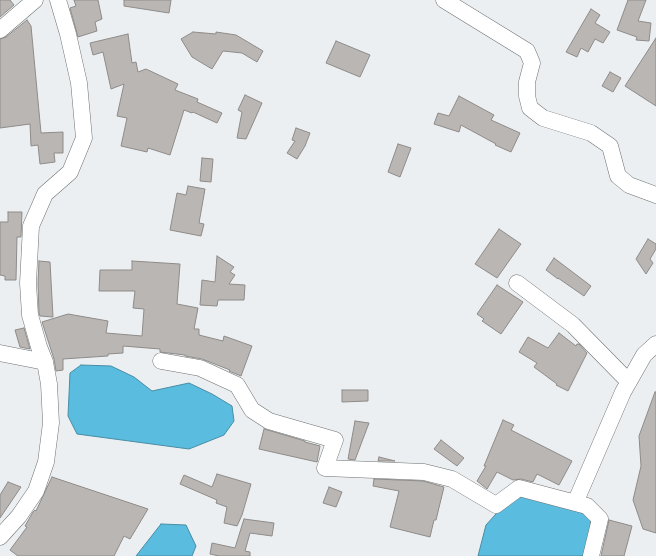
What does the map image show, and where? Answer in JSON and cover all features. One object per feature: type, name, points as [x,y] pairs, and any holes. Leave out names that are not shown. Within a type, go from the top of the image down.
[{"type":"street","points":[[0,30],[35,0]]},
{"type":"street","points":[[0,537],[20,516],[36,491],[46,462],[51,423],[49,384],[45,362],[30,315],[28,283],[31,226],[45,194],[70,172],[84,138],[79,83],[68,34],[58,0]]},
{"type":"street","points":[[444,0],[527,51],[532,63],[527,82],[527,96],[530,108],[544,118],[591,133],[610,146],[618,176],[629,185],[656,195]]},
{"type":"street","points":[[517,284],[573,325],[629,382]]},
{"type":"street","points":[[575,503],[623,392],[644,355],[656,344]]},
{"type":"street","points":[[0,354],[45,362]]},
{"type":"street","points":[[161,361],[200,368],[237,385],[252,410],[269,421],[334,440],[325,468],[424,472],[452,480],[496,505],[520,488],[587,506],[600,519],[591,556]]},
{"type":"water","points":[[81,365],[111,366],[134,377],[152,391],[189,383],[232,406],[234,421],[224,435],[189,449],[77,434],[68,416],[70,373]]},
{"type":"water","points":[[514,494],[590,513],[591,527],[586,556],[478,556],[486,525]]},
{"type":"water","points":[[161,524],[186,525],[196,546],[192,556],[136,556]]},
{"type":"building","points":[[0,0],[10,0],[14,5],[0,17]]},
{"type":"building","points":[[74,0],[98,0],[102,19],[95,22],[97,31],[78,37],[70,8],[76,6]]},
{"type":"building","points":[[124,0],[171,0],[169,13],[124,6]]},
{"type":"building","points":[[628,0],[646,0],[638,21],[651,23],[649,41],[636,40],[637,37],[617,30]]},
{"type":"building","points":[[591,9],[600,15],[595,23],[610,32],[603,43],[595,39],[588,52],[581,48],[577,57],[566,52]]},
{"type":"building","points":[[27,20],[31,26],[41,133],[63,132],[63,153],[54,153],[55,162],[40,164],[38,145],[31,146],[30,124],[0,128],[0,39],[6,37]]},
{"type":"building","points":[[193,32],[216,34],[216,32],[236,35],[263,51],[257,62],[242,53],[223,51],[212,69],[192,57],[181,39]]},
{"type":"building","points":[[128,34],[132,63],[136,62],[138,72],[146,69],[178,84],[175,90],[198,99],[197,102],[222,113],[217,123],[193,112],[184,110],[170,155],[148,148],[147,152],[121,146],[127,118],[117,116],[124,84],[111,89],[103,52],[93,55],[90,43]]},
{"type":"building","points":[[656,38],[656,106],[625,86]]},
{"type":"building","points":[[336,41],[370,55],[360,77],[326,63]]},
{"type":"building","points":[[610,72],[621,78],[613,92],[602,86]]},
{"type":"building","points":[[245,95],[262,103],[246,139],[237,138],[242,112],[238,110]]},
{"type":"building","points":[[459,96],[494,115],[491,120],[520,133],[511,152],[495,145],[496,144],[461,125],[459,132],[434,124],[438,113],[449,116]]},
{"type":"building","points":[[296,128],[310,133],[305,146],[297,159],[287,153],[295,141],[292,140]]},
{"type":"building","points":[[398,144],[411,148],[400,177],[388,172]]},
{"type":"building","points":[[202,158],[213,159],[211,182],[200,181]]},
{"type":"building","points":[[188,186],[205,189],[199,223],[204,224],[201,236],[170,230],[177,193],[186,195]]},
{"type":"building","points":[[8,212],[22,212],[21,237],[17,237],[16,280],[5,280],[5,276],[0,275],[0,222],[8,222]]},
{"type":"building","points":[[499,229],[521,244],[497,278],[475,264]]},
{"type":"building","points":[[648,239],[656,244],[656,249],[650,259],[653,263],[646,274],[636,259]]},
{"type":"building","points":[[217,256],[234,267],[230,272],[235,275],[229,284],[245,285],[244,300],[218,300],[217,306],[200,305],[202,280],[215,282]]},
{"type":"building","points":[[554,258],[591,286],[584,296],[546,270]]},
{"type":"building","points":[[39,261],[50,262],[53,317],[40,316],[39,313]]},
{"type":"building","points":[[132,261],[180,264],[177,304],[198,308],[194,329],[199,329],[199,335],[223,341],[224,336],[252,346],[241,376],[202,359],[160,352],[160,349],[123,346],[123,353],[108,354],[108,356],[63,359],[63,370],[56,371],[54,359],[42,322],[68,314],[108,321],[106,333],[142,336],[144,309],[133,308],[135,291],[99,291],[100,270],[132,270]]},
{"type":"building","points":[[497,285],[523,302],[501,334],[482,321],[484,319],[477,314]]},
{"type":"building","points":[[24,328],[30,349],[20,347],[15,330]]},
{"type":"building","points":[[559,333],[576,346],[579,344],[587,353],[568,391],[556,385],[557,384],[534,367],[537,363],[519,352],[528,337],[548,348]]},
{"type":"building","points":[[342,390],[368,390],[368,401],[342,402]]},
{"type":"building","points":[[655,392],[656,533],[643,529],[633,500],[641,466],[639,436]]},
{"type":"building","points":[[503,420],[514,425],[511,430],[572,461],[559,485],[537,474],[533,482],[521,479],[513,480],[497,472],[487,489],[477,481],[486,466],[484,466]]},
{"type":"building","points":[[355,421],[369,423],[355,460],[348,459]]},
{"type":"building","points":[[264,429],[320,446],[317,462],[259,449]]},
{"type":"building","points":[[441,440],[464,458],[457,466],[434,449]]},
{"type":"building","points":[[379,457],[395,461],[378,461]]},
{"type":"building","points":[[217,474],[251,484],[242,515],[237,526],[224,523],[227,507],[216,503],[217,500],[180,484],[184,475],[212,487]]},
{"type":"building","points":[[52,477],[148,509],[130,539],[124,536],[114,556],[18,556],[10,550],[27,527],[25,526],[33,512],[35,510],[36,511]]},
{"type":"building","points":[[374,479],[423,481],[444,487],[430,537],[390,527],[399,491],[373,486]]},
{"type":"building","points":[[8,482],[21,487],[0,518],[0,495]]},
{"type":"building","points":[[329,487],[342,492],[336,507],[323,503]]},
{"type":"building","points":[[244,519],[274,523],[272,536],[250,533],[245,551],[250,552],[250,556],[219,556],[210,554],[212,543],[235,548]]},
{"type":"building","points":[[609,520],[632,526],[624,556],[601,556]]}]
